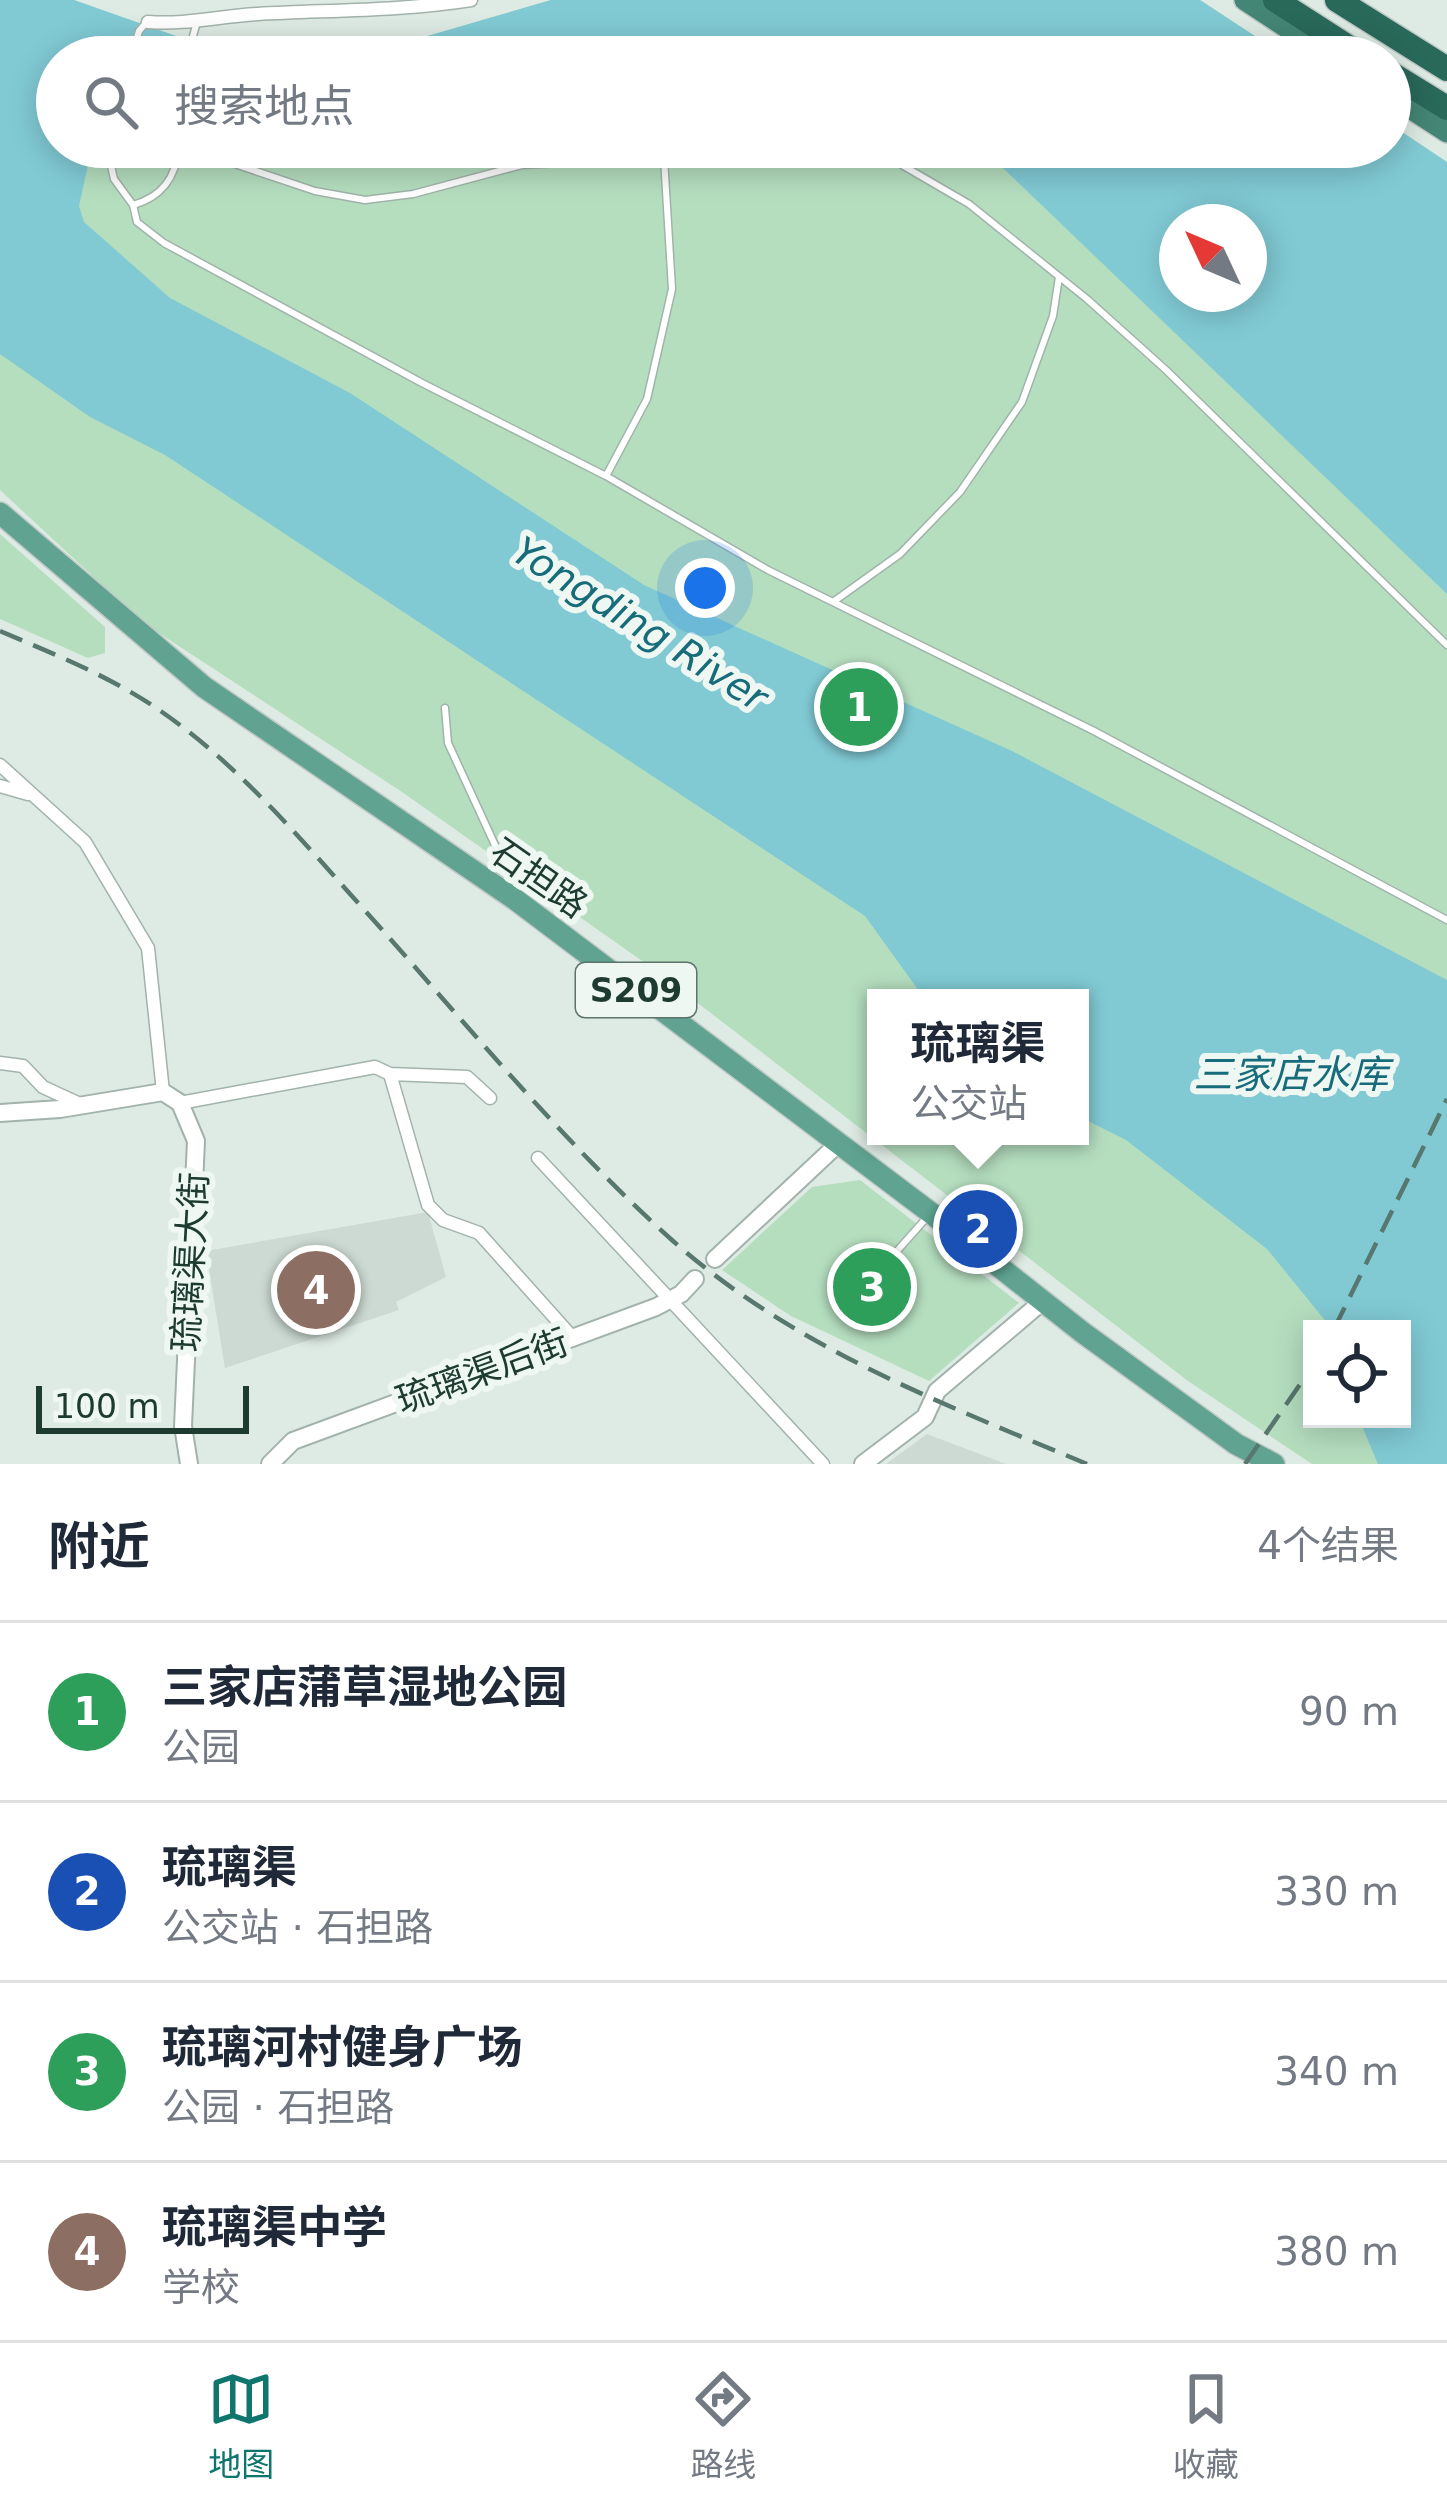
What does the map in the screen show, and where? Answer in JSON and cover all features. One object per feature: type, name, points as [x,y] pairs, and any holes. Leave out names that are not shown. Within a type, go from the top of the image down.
[{"type":"highway","points":[[1245,0],[1300,36]]},
{"type":"highway","points":[[1275,0],[1331,36]]},
{"type":"highway","points":[[1341,2],[1394,36]]},
{"type":"highway","points":[[1411,47],[1447,70]]},
{"type":"highway","points":[[1411,86],[1447,108]]},
{"type":"highway","points":[[1411,109],[1447,132]]},
{"type":"main road","name":"石担路","points":[[0,513],[204,687],[484,879],[1236,1444],[1274,1464]]},
{"type":"street","points":[[148,22],[418,8],[471,0]]},
{"type":"street","points":[[0,765],[85,842],[148,948],[172,1097]]},
{"type":"street","points":[[0,786],[33,795]]},
{"type":"street","points":[[0,1063],[23,1066],[43,1087],[83,1106]]},
{"type":"street","points":[[0,1113],[172,1097],[375,1067],[390,1074],[467,1077],[490,1098]]},
{"type":"street","points":[[390,1074],[428,1205],[443,1220],[479,1233],[572,1338]]},
{"type":"street","name":"琉璃渠大街","points":[[172,1097],[196,1141],[183,1426],[188,1464]]},
{"type":"street","points":[[715,1258],[839,1143]]},
{"type":"street","points":[[538,1158],[823,1464]]},
{"type":"street","name":"琉璃渠后街","points":[[270,1464],[293,1441],[668,1301],[695,1279]]},
{"type":"street","points":[[863,1464],[925,1417],[937,1391],[1043,1300]]},
{"type":"lane","points":[[137,36],[148,22]]},
{"type":"lane","points":[[193,36],[197,22]]},
{"type":"lane","points":[[111,168],[133,205],[137,222],[164,243],[605,476],[768,570],[1094,731],[1447,920]]},
{"type":"lane","points":[[133,205],[154,199],[175,168]]},
{"type":"lane","points":[[246,168],[314,190],[365,200],[412,194],[511,168]]},
{"type":"lane","points":[[605,476],[647,399],[672,289],[665,168]]},
{"type":"lane","points":[[908,168],[969,204],[1166,370],[1447,645]]},
{"type":"lane","points":[[833,602],[900,554],[972,474],[1022,402],[1053,316],[1059,277]]},
{"type":"lane","points":[[445,708],[448,743],[500,856],[484,879]]},
{"type":"lane","points":[[889,1260],[931,1213]]},
{"type":"lane","points":[[878,1251],[889,1260],[903,1272],[888,1289],[863,1268],[878,1251]]},
{"type":"shaded area","points":[[428,1212],[446,1277],[396,1302],[399,1310],[225,1368],[206,1251]]},
{"type":"shaded area","points":[[927,1434],[1006,1464],[886,1464]]},
{"type":"green space","points":[[0,0],[74,0],[176,36],[36,36],[36,168],[1411,168],[1411,138],[1447,162],[1447,1464],[1312,1464],[1188,1381],[882,1145],[1089,1145],[1089,989],[867,989],[867,1133],[655,970],[402,792],[142,622],[0,490]]},
{"type":"green space","points":[[551,0],[1200,0],[1255,36],[428,36]]},
{"type":"green space","points":[[0,534],[105,627],[105,653],[88,658],[0,619]]},
{"type":"green space","points":[[860,1180],[1019,1303],[929,1381],[791,1316],[722,1270],[812,1187]]},
{"type":"water","name":"三家店水库","points":[[0,0],[74,0],[176,36],[36,36],[36,168],[87,168],[79,206],[84,222],[170,298],[350,393],[644,585],[1012,751],[1447,980],[1447,1464],[1378,1464],[1363,1428],[1411,1428],[1411,1320],[1325,1320],[1267,1249],[1126,1140],[1089,1122],[1089,989],[918,989],[865,916],[165,455],[90,417],[0,354]]},
{"type":"water","name":"三家店水库","points":[[551,0],[1200,0],[1255,36],[428,36]]},
{"type":"water","points":[[1411,138],[1447,162],[1447,594],[1002,168],[1411,168]]},
{"type":"railway","points":[[0,631],[123,688],[214,753],[307,846],[588,1159],[719,1279],[870,1369],[1087,1464]]},
{"type":"railway","points":[[1338,1320],[1447,1099]]},
{"type":"railway","points":[[1245,1464],[1303,1380]]},
{"type":"place","name":"三家店蒲草湿地公园","points":[[859,707]]},
{"type":"place","name":"琉璃渠","points":[[978,1229]]},
{"type":"place","name":"琉璃河村健身广场","points":[[872,1287]]},
{"type":"place","name":"琉璃渠中学","points":[[316,1290]]},
{"type":"water label","name":"Yongding River","points":[[640,624]]}]
